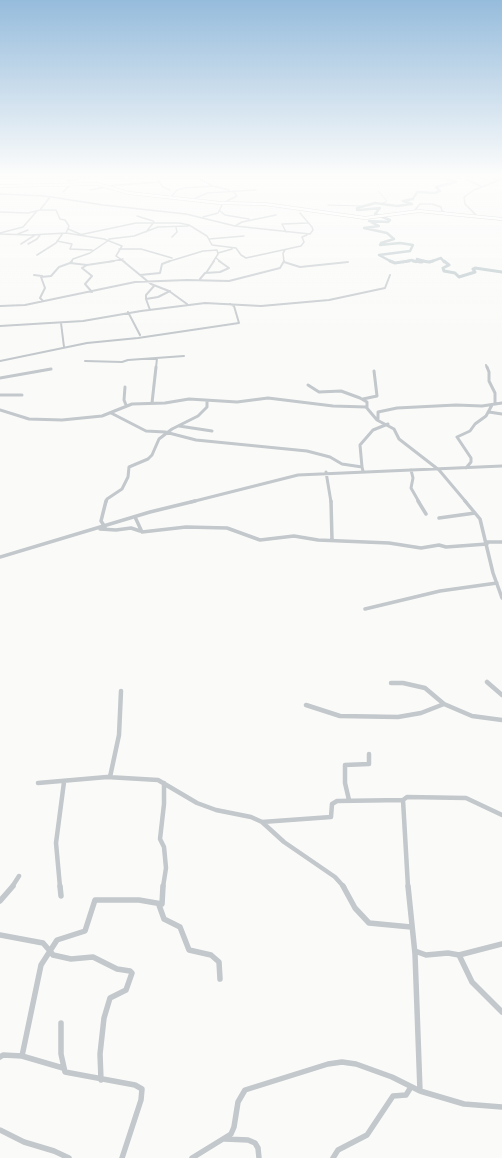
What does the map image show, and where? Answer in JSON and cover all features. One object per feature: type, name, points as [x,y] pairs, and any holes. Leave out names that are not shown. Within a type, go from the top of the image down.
[{"type":"street","points":[[0,234],[10,231]]},
{"type":"street","points":[[15,235],[25,231]]},
{"type":"street","points":[[72,231],[81,235],[99,231]]},
{"type":"street","points":[[104,239],[124,238],[151,231]]},
{"type":"street","points":[[172,237],[177,231]]},
{"type":"street","points":[[198,231],[210,239],[211,244],[218,253]]},
{"type":"street","points":[[278,231],[310,234]]},
{"type":"street","points":[[211,244],[234,247],[245,258],[257,257],[302,246],[304,242],[302,237],[310,234],[312,231]]},
{"type":"street","points":[[0,234],[40,235],[66,233],[109,240],[121,245],[116,255],[123,259],[147,281],[154,286],[170,292],[188,305]]},
{"type":"street","points":[[37,255],[57,241],[63,234]]},
{"type":"street","points":[[21,244],[35,235]]},
{"type":"street","points":[[28,244],[37,239],[40,235]]},
{"type":"street","points":[[210,239],[244,236]]},
{"type":"street","points":[[70,264],[73,259],[90,254],[92,250],[109,240]]},
{"type":"street","points":[[57,241],[71,244],[70,249],[92,250]]},
{"type":"street","points":[[200,279],[216,258],[218,253],[234,247]]},
{"type":"street","points":[[119,249],[140,249],[173,258]]},
{"type":"street","points":[[153,277],[161,273],[162,264],[173,258],[215,250]]},
{"type":"street","points":[[0,306],[11,306],[43,301],[147,281],[200,279],[222,282],[229,281],[280,269],[284,262],[285,250]]},
{"type":"street","points":[[206,272],[220,272],[229,268],[216,258]]},
{"type":"street","points":[[34,275],[51,276],[58,267],[70,264],[87,265],[123,259]]},
{"type":"street","points":[[284,262],[305,267],[348,262]]},
{"type":"street","points":[[87,265],[82,269],[92,276],[85,284],[92,292]]},
{"type":"street","points":[[139,274],[158,274]]},
{"type":"street","points":[[0,326],[60,323],[97,319],[128,312],[212,302],[261,306],[341,298],[385,288],[390,274]]},
{"type":"street","points":[[42,276],[40,278],[45,288],[40,298],[43,301]]},
{"type":"street","points":[[150,310],[146,295],[154,286]]},
{"type":"street","points":[[146,299],[158,297],[170,292]]},
{"type":"street","points":[[0,361],[64,347],[239,323],[234,306],[230,303]]},
{"type":"street","points":[[128,312],[140,335]]},
{"type":"street","points":[[60,323],[64,347]]},
{"type":"street","points":[[84,360],[122,362],[128,360],[184,356]]},
{"type":"street","points":[[152,404],[157,358]]},
{"type":"street","points":[[466,468],[471,462],[471,458],[457,436],[470,432],[475,424],[489,412],[494,404],[494,391],[489,380],[489,372],[486,365]]},
{"type":"street","points":[[0,378],[51,369]]},
{"type":"street","points":[[363,399],[377,396],[376,373],[374,371]]},
{"type":"street","points":[[308,385],[320,392],[341,391],[363,399],[367,402],[367,408]]},
{"type":"street","points":[[125,387],[124,400],[126,405]]},
{"type":"street","points":[[0,396],[22,395]]},
{"type":"street","points":[[0,410],[29,419],[62,420],[94,417],[111,413],[126,405],[152,404],[189,399],[237,402],[268,398],[367,408],[378,420],[388,424],[394,429],[400,440],[440,470],[475,513],[482,524],[490,561],[497,584],[501,590],[502,598]]},
{"type":"street","points":[[106,527],[101,521],[107,499],[122,489],[128,477],[129,467],[150,457],[157,442],[178,426],[198,416],[207,407],[207,401]]},
{"type":"street","points":[[378,420],[378,412],[397,408],[502,403]]},
{"type":"street","points":[[489,412],[502,414]]},
{"type":"street","points":[[111,413],[145,430],[167,433],[196,440],[308,451],[330,457],[339,463],[363,469]]},
{"type":"street","points":[[363,469],[360,445],[373,430],[388,424]]},
{"type":"street","points":[[178,426],[212,431]]},
{"type":"street","points":[[0,557],[106,527],[135,517],[271,480],[298,475],[363,469],[440,470],[502,466]]},
{"type":"street","points":[[411,470],[413,478],[411,488],[426,514]]},
{"type":"street","points":[[326,472],[331,495],[332,540]]},
{"type":"street","points":[[439,518],[475,513]]},
{"type":"street","points":[[135,517],[140,531]]},
{"type":"street","points":[[99,529],[116,530],[131,528],[140,531],[177,527],[227,528],[242,532],[260,540],[294,536],[318,540],[389,543],[421,548],[439,545],[452,547],[502,542]]},
{"type":"street","points":[[365,609],[440,591],[497,584]]},
{"type":"street","points":[[487,682],[502,695]]},
{"type":"street","points":[[391,683],[403,683],[425,688],[444,704],[472,716],[502,720]]},
{"type":"street","points":[[110,777],[119,735],[121,692]]},
{"type":"street","points":[[306,705],[340,716],[398,717],[421,713],[444,704]]},
{"type":"street","points":[[349,800],[345,783],[345,765],[369,764],[368,754]]},
{"type":"street","points":[[38,783],[110,777],[135,780],[158,780],[197,803],[216,810],[246,815],[262,822],[284,842],[338,880],[345,888],[355,908],[370,923],[411,927]]},
{"type":"street","points":[[61,896],[56,843],[63,800],[64,782]]},
{"type":"street","points":[[159,905],[162,904],[161,896],[166,868],[164,848],[160,839],[164,804],[164,783]]},
{"type":"street","points":[[262,822],[329,818],[331,817],[331,807],[333,803],[349,800],[403,800],[407,797],[466,798],[502,815]]},
{"type":"street","points":[[403,800],[411,927],[415,951],[420,1091]]},
{"type":"street","points":[[0,901],[7,894],[19,876]]},
{"type":"street","points":[[22,1056],[41,965],[57,940],[85,931],[95,900],[139,900],[159,905]]},
{"type":"street","points":[[159,905],[164,919],[180,927],[189,950],[211,955],[219,962],[220,979]]},
{"type":"street","points":[[0,935],[43,943],[53,955],[71,959],[93,957],[117,970],[130,971],[132,973],[126,990],[110,998],[104,1018],[100,1054],[101,1080]]},
{"type":"street","points":[[415,951],[426,955],[448,953],[459,955],[502,944]]},
{"type":"street","points":[[459,955],[472,982],[502,1012]]},
{"type":"street","points":[[61,1023],[62,1068]]},
{"type":"street","points":[[0,1057],[3,1055],[22,1056],[62,1068],[65,1072],[70,1074],[135,1085],[142,1089],[141,1100],[122,1158]]},
{"type":"street","points":[[192,1158],[231,1134],[234,1127],[238,1102],[245,1090],[308,1069],[342,1062],[356,1064],[392,1077],[420,1091],[464,1104],[502,1107]]},
{"type":"street","points":[[333,1158],[338,1150],[367,1135],[393,1096],[406,1095],[411,1086]]},
{"type":"street","points":[[0,1130],[24,1142],[54,1151],[69,1158]]},
{"type":"street","points":[[225,1139],[248,1140],[255,1143],[258,1148],[259,1158]]},
{"type":"waterway","points":[[378,231],[387,233],[394,239],[381,243],[380,245],[400,243],[413,245],[410,251],[379,255],[391,261]]},
{"type":"waterway","points":[[432,261],[441,258],[444,262]]},
{"type":"waterway","points":[[417,261],[417,259],[424,261]]},
{"type":"waterway","points":[[405,262],[412,260],[414,261]]},
{"type":"waterway","points":[[391,261],[395,263],[405,262]]},
{"type":"waterway","points":[[405,262],[409,261]]},
{"type":"waterway","points":[[414,261],[419,262]]},
{"type":"waterway","points":[[417,261],[422,262],[419,262]]},
{"type":"waterway","points":[[424,261],[432,261]]},
{"type":"waterway","points":[[444,261],[449,265],[443,268],[444,271],[455,273],[459,277],[475,272],[473,269],[475,268],[502,272]]}]
